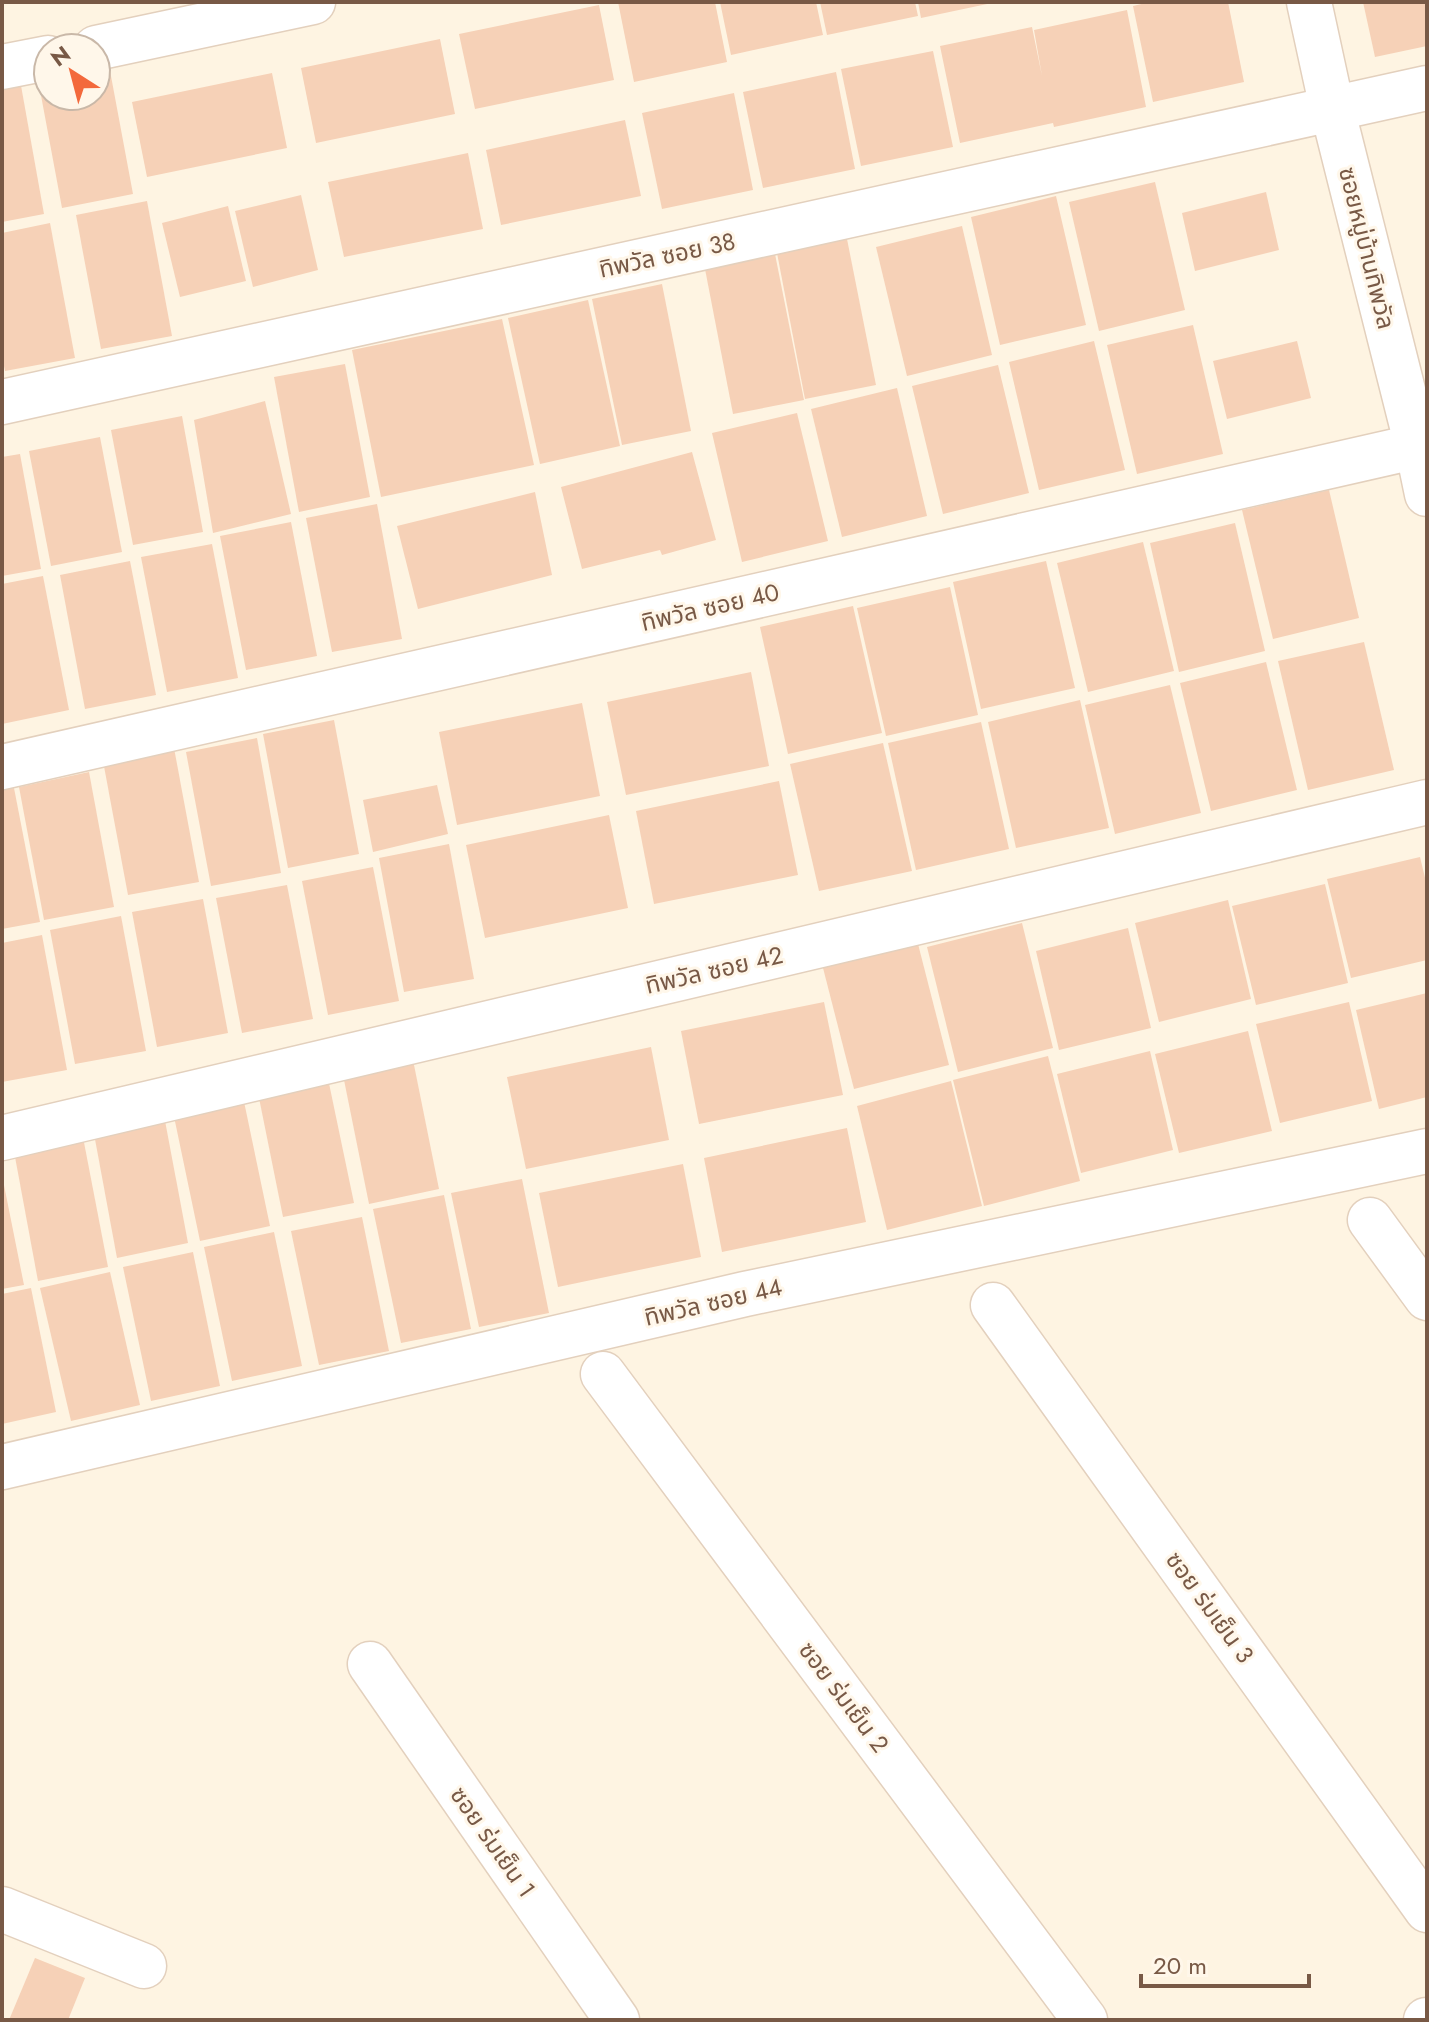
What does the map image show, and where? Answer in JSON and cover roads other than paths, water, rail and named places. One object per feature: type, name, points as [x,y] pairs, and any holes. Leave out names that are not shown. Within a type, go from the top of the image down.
[{"type":"street","points":[[112,45],[313,2]]},
{"type":"street","name":"ซอยหมู่บ้านทิพวัล","points":[[1309,2],[1332,108],[1422,445],[1427,494]]},
{"type":"street","points":[[2,67],[32,61]]},
{"type":"street","name":"ทิพวัล ซอย 38","points":[[2,402],[1427,88]]},
{"type":"street","name":"ทิพวัล ซอย 40","points":[[2,767],[1422,445]]},
{"type":"street","name":"ทิพวัล ซอย 42","points":[[2,1138],[1427,802]]},
{"type":"street","name":"ทิพวัล ซอย 44","points":[[2,1467],[745,1294],[1427,1151]]},
{"type":"street","points":[[1370,1220],[1427,1298]]},
{"type":"street","name":"ซอย ร่มเย็น 3","points":[[993,1305],[1427,1910]]},
{"type":"street","name":"ซอย ร่มเย็น 2","points":[[603,1374],[1085,2020]]},
{"type":"street","name":"ซอย ร่มเย็น 1","points":[[370,1664],[617,2020]]},
{"type":"street","points":[[2,1909],[144,1966]]}]
